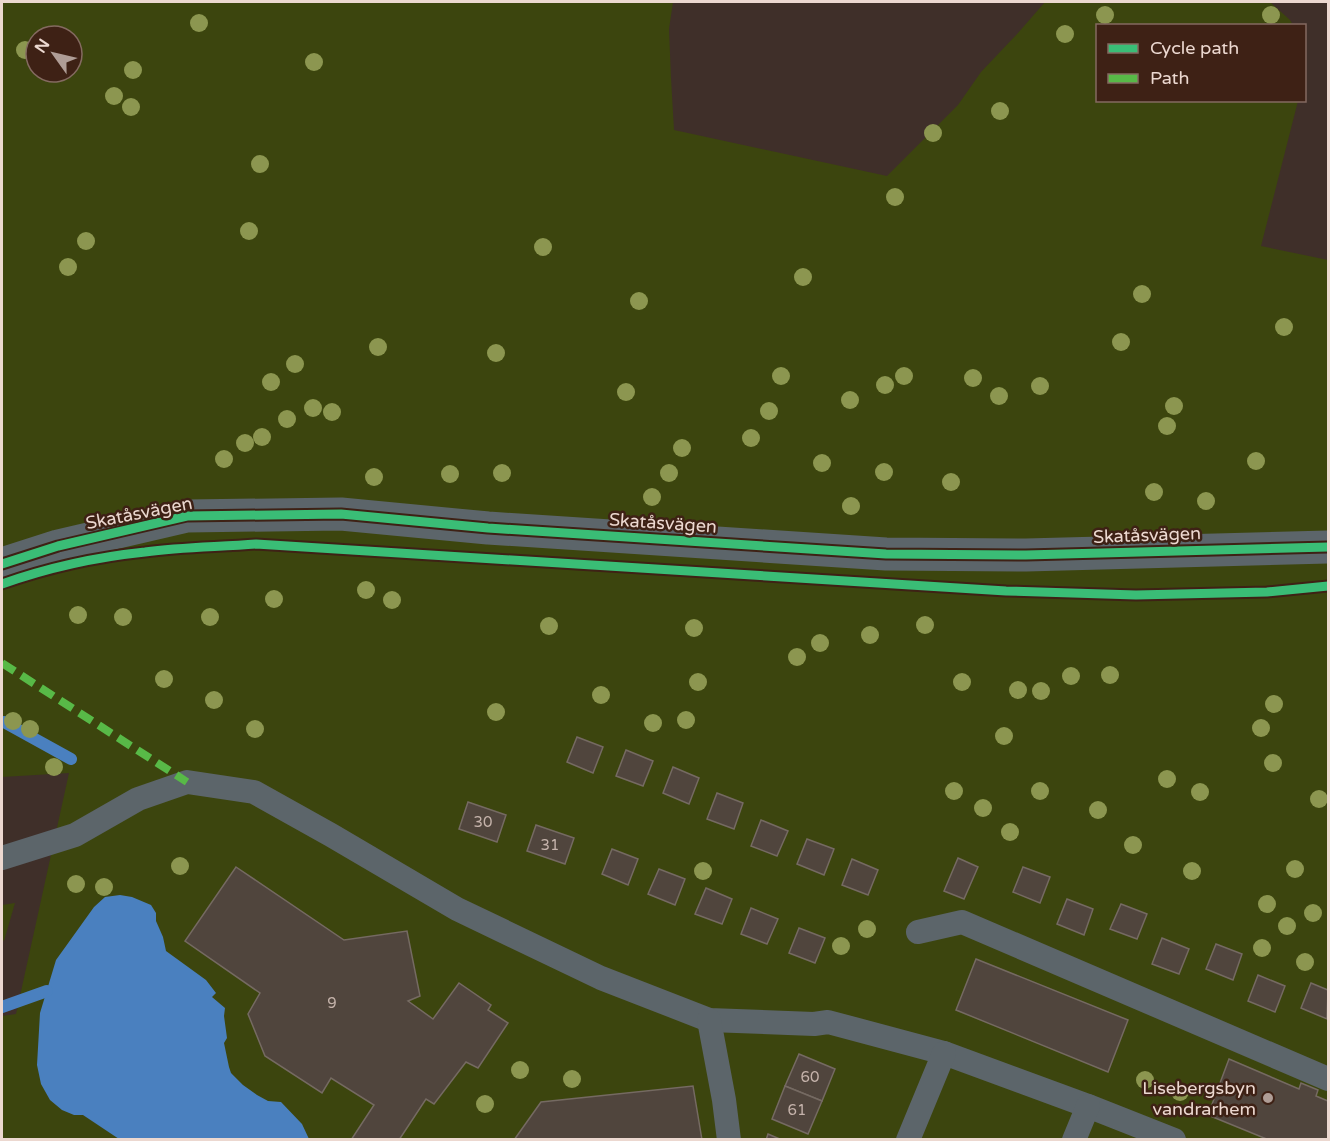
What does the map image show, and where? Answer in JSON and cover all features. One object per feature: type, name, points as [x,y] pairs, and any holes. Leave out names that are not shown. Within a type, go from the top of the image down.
[{"type":"street","name":"Skatåsvägen","points":[[2,564],[58,546],[187,516],[340,514],[488,528],[886,554],[1026,555],[1329,547]]},
{"type":"lane","points":[[2,858],[75,835],[138,799],[188,782],[255,792],[457,909],[601,978],[709,1020],[814,1024],[828,1022],[944,1053],[1174,1140]]},
{"type":"lane","points":[[918,932],[962,922],[1329,1079]]},
{"type":"lane","points":[[709,1020],[729,1140]]},
{"type":"lane","points":[[908,1140],[944,1053]]},
{"type":"lane","points":[[1074,1140],[1088,1106]]},
{"type":"green space","points":[[2,2],[673,2],[669,29],[674,130],[887,176],[958,105],[981,72],[1045,2],[1270,2],[1290,20],[1292,24],[1096,24],[1096,102],[1298,102],[1261,246],[1328,260],[1328,1139],[2,1139],[2,1016],[16,1014],[69,773],[2,777]]},
{"type":"green space","points":[[15,903],[4,941],[2,939],[2,905]]},
{"type":"water","points":[[120,895],[151,905],[156,913],[156,921],[166,951],[206,980],[216,993],[212,997],[225,1008],[227,1038],[224,1043],[231,1073],[257,1095],[268,1101],[281,1102],[302,1124],[309,1139],[119,1139],[83,1115],[74,1115],[62,1110],[50,1100],[41,1084],[37,1065],[40,1013],[56,960],[94,907],[105,897]]},
{"type":"building","points":[[577,737],[603,747],[593,773],[567,762]]},
{"type":"building","points":[[626,750],[653,761],[643,786],[616,776]]},
{"type":"building","points":[[673,767],[699,778],[689,804],[663,793]]},
{"type":"building","points":[[717,793],[743,803],[734,829],[707,819]]},
{"type":"building","points":[[468,802],[506,815],[497,842],[459,829]]},
{"type":"building","points":[[761,820],[788,831],[777,856],[751,846]]},
{"type":"building","points":[[536,825],[574,838],[565,864],[527,851]]},
{"type":"building","points":[[807,839],[834,849],[824,875],[797,864]]},
{"type":"building","points":[[612,849],[638,859],[628,885],[602,874]]},
{"type":"building","points":[[958,858],[978,867],[964,899],[944,891]]},
{"type":"building","points":[[852,859],[878,870],[868,895],[842,885]]},
{"type":"building","points":[[236,867],[344,940],[407,931],[420,996],[408,1001],[433,1019],[459,983],[491,1005],[488,1010],[508,1023],[478,1068],[466,1062],[434,1104],[426,1099],[399,1140],[351,1140],[374,1105],[331,1078],[322,1093],[265,1056],[248,1014],[260,993],[185,941]]},
{"type":"building","points":[[1023,867],[1050,877],[1040,903],[1013,892]]},
{"type":"building","points":[[659,869],[685,879],[675,905],[648,894]]},
{"type":"building","points":[[706,888],[732,899],[722,924],[695,914]]},
{"type":"building","points":[[1067,899],[1093,909],[1084,935],[1057,924]]},
{"type":"building","points":[[1121,904],[1147,914],[1137,939],[1110,929]]},
{"type":"building","points":[[751,908],[778,919],[767,944],[741,934]]},
{"type":"building","points":[[799,928],[825,938],[815,963],[789,953]]},
{"type":"building","points":[[1162,938],[1189,949],[1179,974],[1152,964]]},
{"type":"building","points":[[1216,944],[1242,954],[1233,980],[1206,969]]},
{"type":"building","points":[[976,959],[1128,1020],[1108,1072],[956,1010]]},
{"type":"building","points":[[1258,975],[1285,986],[1275,1012],[1248,1001]]},
{"type":"building","points":[[1311,983],[1328,990],[1327,1019],[1301,1008]]},
{"type":"building","points":[[799,1054],[835,1069],[822,1101],[785,1086]]},
{"type":"building","name":"Lisebergsbyn vandrarhem","points":[[1229,1059],[1299,1089],[1301,1083],[1318,1090],[1316,1096],[1328,1101],[1328,1140],[1269,1140],[1208,1115]]},
{"type":"building","points":[[693,1086],[702,1140],[514,1140],[541,1102]]},
{"type":"building","points":[[785,1086],[822,1101],[808,1134],[772,1119]]},
{"type":"building","points":[[768,1134],[782,1140],[766,1140]]},
{"type":"waterway","points":[[4,722],[71,759]]},
{"type":"waterway","points":[[2,1007],[47,991]]},
{"type":"marked path","points":[[2,663],[187,782]]},
{"type":"cycle path","points":[[2,564],[58,546],[187,516],[341,514],[488,528],[886,554],[1026,555],[1328,547]]},
{"type":"cycle path","points":[[2,584],[54,568],[127,554],[256,544],[1006,591],[1136,595],[1267,592],[1328,586]]},
{"type":"place","name":"Lisebergsbyn vandrarhem","points":[[1268,1098]]}]
